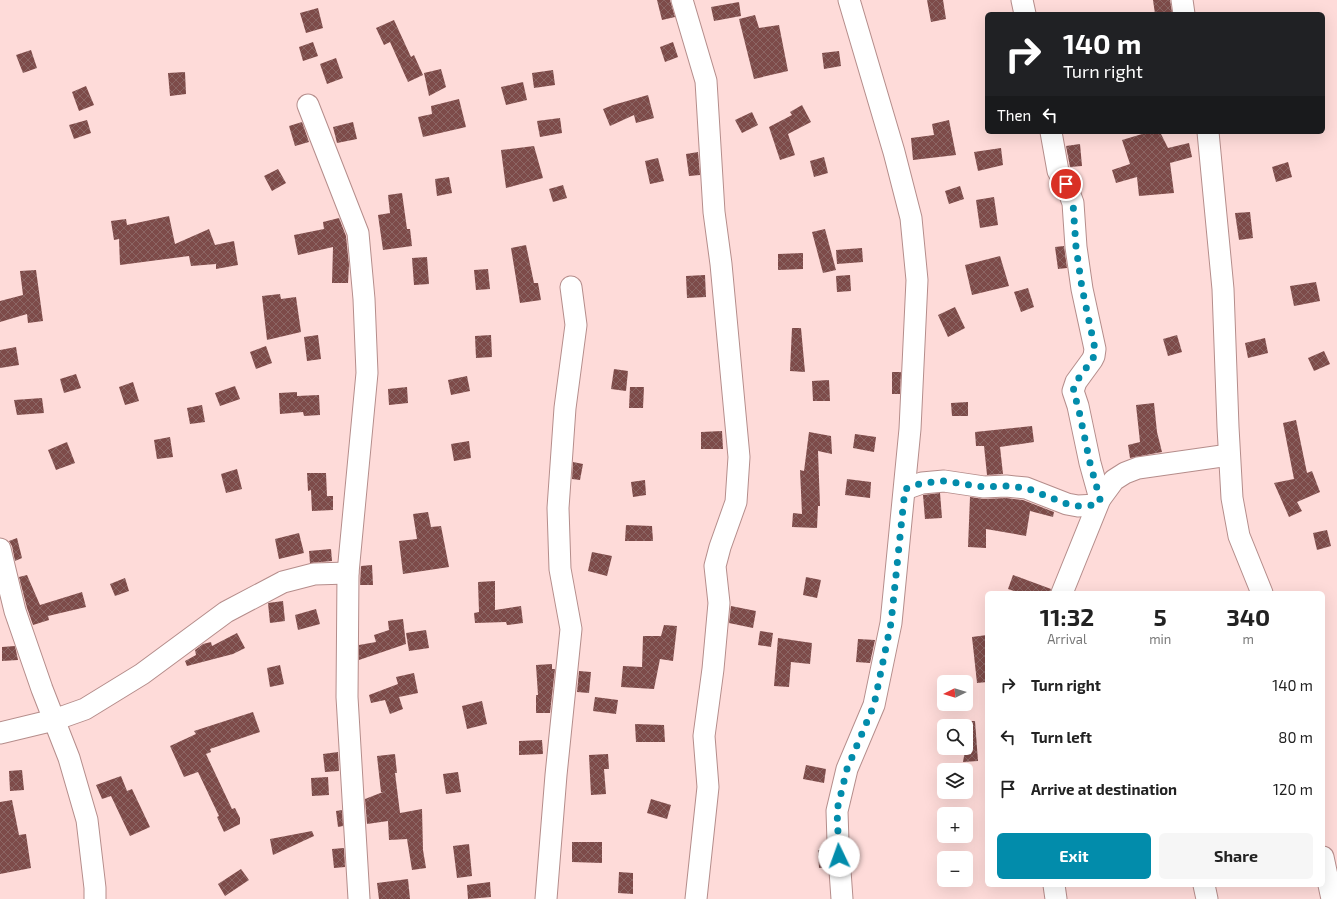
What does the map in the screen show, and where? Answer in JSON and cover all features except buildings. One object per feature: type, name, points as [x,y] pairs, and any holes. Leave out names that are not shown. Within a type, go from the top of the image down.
[{"type":"street","points":[[682,0],[706,81],[714,212],[739,457],[736,502],[715,566],[719,603],[713,669],[704,736],[708,787],[696,899]]},
{"type":"street","points":[[842,899],[837,810],[847,769],[874,705],[891,623],[910,428],[917,280],[911,218],[894,152],[849,0]]},
{"type":"street","points":[[1022,0],[1025,12]]},
{"type":"street","points":[[1182,0],[1184,12]]},
{"type":"street","points":[[308,105],[358,233],[364,299],[367,373],[348,573],[347,697],[359,899]]},
{"type":"street","points":[[1050,134],[1058,171],[1066,184],[1073,203],[1076,247],[1082,288],[1095,349],[1092,360],[1076,382],[1073,391],[1078,406],[1099,502]]},
{"type":"street","points":[[1208,134],[1224,289],[1229,455],[1232,498],[1239,536],[1261,591]]},
{"type":"street","points":[[546,899],[556,775],[571,628],[560,569],[558,508],[565,408],[576,325],[571,287]]},
{"type":"street","points":[[1063,591],[1099,502],[1114,480],[1125,473],[1138,468],[1229,455]]},
{"type":"street","points":[[905,489],[922,483],[944,481],[984,487],[1006,486],[1026,488],[1067,504],[1078,506],[1099,502]]},
{"type":"street","points":[[0,549],[16,611],[42,689],[69,758],[87,820],[95,899]]},
{"type":"street","points":[[0,733],[54,720],[85,709],[142,674],[226,612],[283,582],[314,574],[348,573]]},
{"type":"street","points":[[1325,866],[1332,899]]},
{"type":"street","points":[[1054,887],[1056,899]]},
{"type":"street","points":[[1204,887],[1207,899]]},
{"type":"route","points":[[839,856],[837,810],[847,769],[874,705],[891,623],[905,489],[922,483],[944,481],[984,487],[1006,486],[1026,488],[1067,504],[1078,506],[1097,505],[1100,499],[1090,463],[1078,406],[1073,391],[1076,382],[1092,360],[1095,349],[1082,288],[1076,247],[1073,203],[1066,184]]}]
